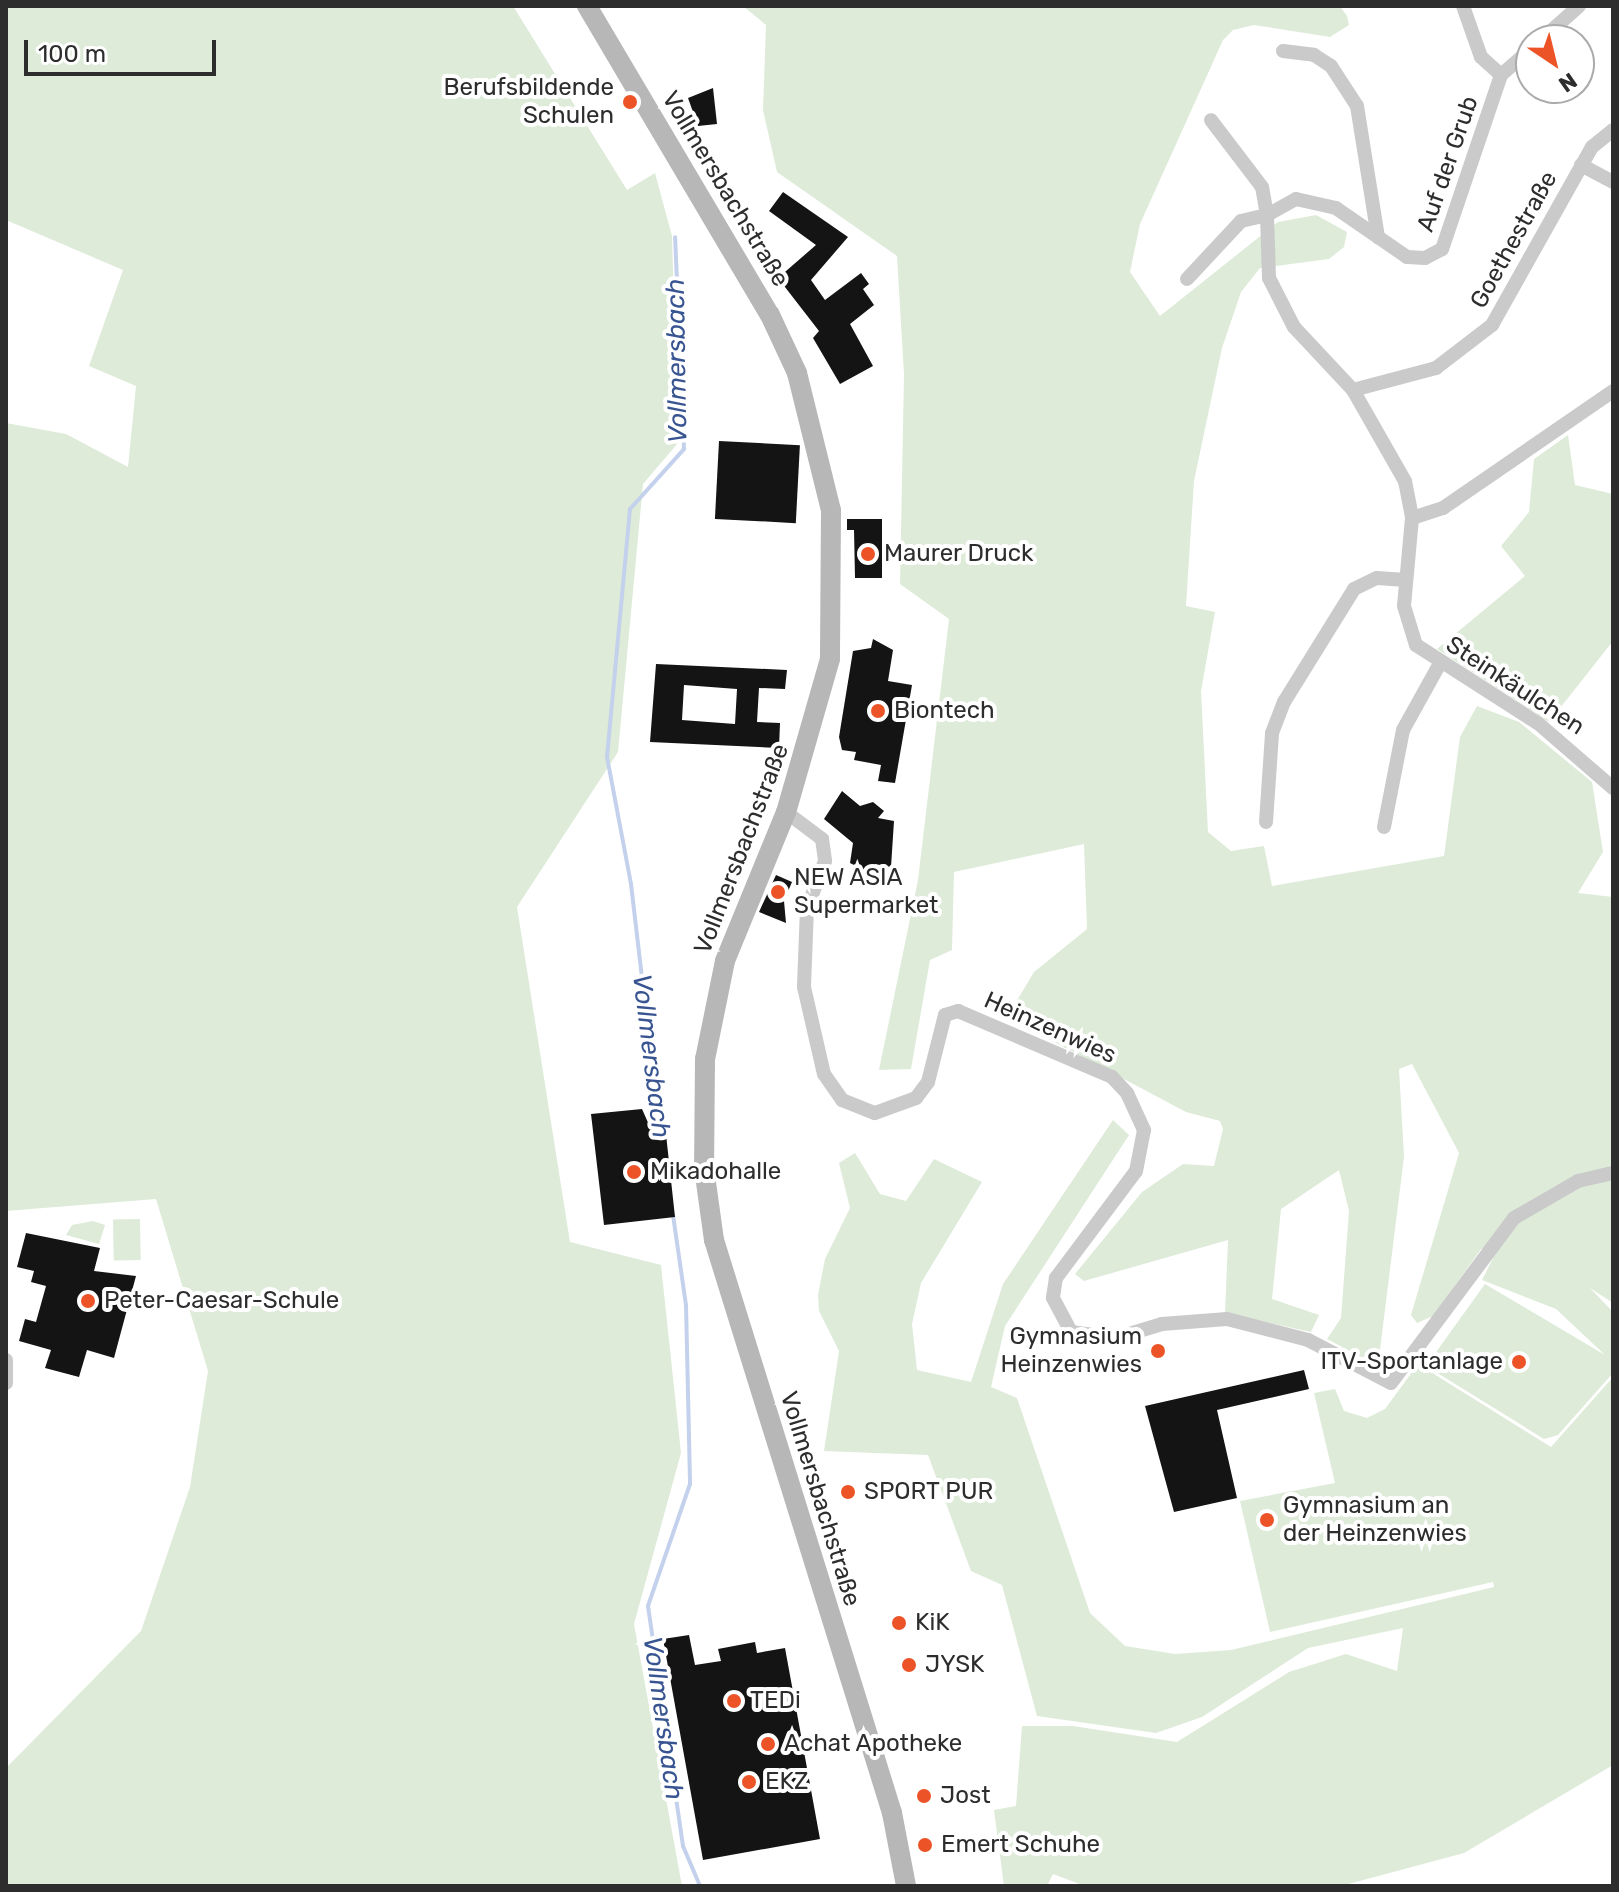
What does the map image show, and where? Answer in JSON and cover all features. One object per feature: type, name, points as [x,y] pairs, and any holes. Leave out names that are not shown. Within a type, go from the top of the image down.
[{"type":"main road","name":"Vollmersbachstraße","points":[[587,6],[770,315],[815,433],[831,510],[830,659],[786,812],[741,912],[708,1031],[703,1077],[708,1209],[892,1813],[906,1886]]},
{"type":"street","points":[[1463,6],[1481,57],[1501,75],[1515,63]]},
{"type":"street","points":[[1559,24],[1579,6]]},
{"type":"street","points":[[1283,51],[1314,55],[1351,95],[1378,237]]},
{"type":"street","name":"Auf der Grub","points":[[1267,215],[1310,198],[1407,257],[1425,258],[1442,249],[1501,75]]},
{"type":"street","points":[[1211,120],[1262,187],[1273,293],[1294,327],[1353,390]]},
{"type":"street","name":"Goethestraße","points":[[1353,390],[1436,368],[1492,325],[1581,165],[1613,130]]},
{"type":"street","points":[[1581,165],[1613,182]]},
{"type":"street","points":[[1187,279],[1241,221],[1267,215]]},
{"type":"street","name":"Steinkäulchen","points":[[1353,390],[1405,481],[1412,518],[1406,580],[1410,635],[1439,665],[1539,724],[1613,788]]},
{"type":"street","points":[[1412,518],[1443,508],[1613,391]]},
{"type":"street","points":[[1266,822],[1272,733],[1284,702],[1354,589],[1377,578],[1406,580]]},
{"type":"street","points":[[1384,827],[1403,730],[1439,665]]},
{"type":"street","name":"Heinzenwies","points":[[786,812],[822,839],[825,861],[807,908],[804,987],[824,1074],[842,1100],[875,1113],[916,1098],[928,1082],[945,1015],[958,1011],[1112,1077],[1127,1093],[1144,1130],[1136,1171],[1056,1278],[1053,1298],[1071,1332],[1116,1338],[1162,1324],[1227,1319],[1308,1340],[1391,1383],[1514,1218],[1578,1181],[1613,1173]]},
{"type":"street","points":[[6,1360],[6,1383]]},
{"type":"green space","points":[[6,6],[513,6],[627,190],[655,173],[672,236],[678,443],[643,484],[618,752],[517,907],[570,1242],[661,1265],[681,1453],[634,1624],[682,1886],[6,1886],[6,1768],[141,1631],[190,1487],[208,1371],[156,1199],[6,1211],[6,423],[66,434],[128,467],[136,386],[89,366],[123,270],[6,220]]},
{"type":"green space","points":[[743,6],[1340,6],[1347,16],[1349,25],[1330,37],[1254,25],[1233,30],[1223,40],[1140,224],[1130,272],[1160,316],[1278,222],[1316,215],[1347,232],[1344,247],[1329,259],[1260,268],[1241,292],[1222,348],[1194,481],[1186,606],[1215,612],[1201,691],[1208,832],[1231,851],[1264,846],[1272,886],[1444,856],[1460,737],[1477,706],[1519,722],[1592,782],[1603,852],[1578,893],[1613,897],[1613,1303],[1590,1288],[1613,1312],[1613,1373],[1558,1435],[1544,1439],[1426,1366],[1485,1284],[1605,1355],[1556,1309],[1482,1280],[1498,1248],[1481,1249],[1433,1316],[1417,1323],[1411,1315],[1459,1153],[1412,1064],[1399,1069],[1404,1157],[1378,1366],[1327,1339],[1341,1318],[1349,1211],[1339,1170],[1281,1209],[1272,1299],[1319,1315],[1311,1332],[1225,1313],[1228,1240],[1084,1281],[1075,1274],[1142,1192],[1183,1164],[1214,1166],[1223,1129],[1220,1121],[1186,1112],[1007,1017],[1034,972],[1087,929],[1084,844],[954,872],[952,950],[930,960],[911,1069],[879,1070],[918,880],[949,619],[900,584],[904,375],[897,256],[777,172],[763,110],[766,25]]},
{"type":"green space","points":[[1568,435],[1575,485],[1613,494],[1613,641],[1549,722],[1437,649],[1525,576],[1501,546],[1529,512],[1534,459]]},
{"type":"green space","points":[[1113,1120],[1129,1135],[1005,1326],[991,1387],[1017,1398],[1090,1613],[1125,1646],[1175,1654],[1231,1650],[1494,1587],[1493,1582],[1270,1632],[1240,1501],[1335,1483],[1314,1393],[1335,1389],[1344,1411],[1367,1418],[1385,1409],[1418,1364],[1551,1447],[1613,1377],[1613,1765],[1464,1853],[1341,1886],[1085,1886],[1053,1874],[1047,1886],[1004,1886],[994,1810],[1016,1806],[1022,1726],[1073,1726],[1177,1742],[1289,1672],[1346,1654],[1397,1671],[1403,1628],[1308,1648],[1202,1717],[1156,1733],[1037,1716],[1002,1585],[971,1571],[928,1455],[824,1451],[839,1351],[819,1311],[818,1295],[825,1259],[850,1208],[839,1163],[855,1153],[880,1194],[906,1201],[934,1159],[982,1182],[921,1283],[912,1324],[917,1370],[971,1382],[1003,1284]]},
{"type":"green space","points":[[113,1219],[140,1219],[141,1260],[114,1260]]},
{"type":"green space","points":[[93,1221],[105,1225],[99,1244],[66,1235],[72,1225]]},
{"type":"building","points":[[713,88],[717,124],[698,126],[688,98]]},
{"type":"building","points":[[783,192],[848,237],[811,280],[825,300],[861,273],[869,284],[863,289],[874,305],[850,324],[873,366],[840,384],[813,338],[819,331],[778,278],[816,245],[769,211]]},
{"type":"building","points":[[719,441],[800,445],[796,523],[715,519]]},
{"type":"building","name":"Maurer Druck","points":[[847,519],[882,519],[882,578],[855,578],[854,530],[847,530]]},
{"type":"building","name":"Biontech","points":[[873,639],[893,650],[888,681],[912,685],[895,783],[878,781],[881,765],[854,760],[856,752],[842,750],[839,737],[853,651],[871,648]]},
{"type":"building","points":[[656,664],[787,670],[785,689],[759,688],[757,722],[780,723],[779,748],[650,742]],"holes":[[[684,685],[737,689],[735,724],[682,720]]]},
{"type":"building","points":[[842,791],[860,806],[873,802],[884,811],[878,818],[894,821],[891,867],[875,864],[874,875],[850,863],[853,843],[824,819]]},
{"type":"building","name":"NEW ASIA Supermarket","points":[[776,875],[792,882],[784,901],[786,923],[759,912]]},
{"type":"building","name":"Mikadohalle","points":[[642,1109],[650,1127],[665,1125],[675,1217],[604,1225],[591,1114]]},
{"type":"building","name":"Peter-Caesar-Schule","points":[[26,1233],[100,1248],[94,1271],[136,1276],[114,1358],[87,1350],[79,1377],[45,1368],[51,1350],[19,1341],[25,1319],[36,1322],[46,1286],[31,1282],[34,1271],[17,1267]]},
{"type":"building","name":"Gymnasium an der Heinzenwies","points":[[1304,1370],[1309,1389],[1217,1410],[1237,1498],[1174,1512],[1145,1406]]},
{"type":"building","name":"EKZ","points":[[689,1635],[695,1665],[721,1661],[718,1649],[755,1642],[757,1653],[785,1648],[820,1839],[703,1860],[663,1639]]},
{"type":"waterway","name":"Vollmersbach","points":[[660,1131],[631,884],[607,757],[630,509],[684,449],[675,237]]},
{"type":"waterway","name":"Vollmersbach","points":[[673,1215],[686,1305],[690,1484],[648,1606],[683,1846],[700,1886]]},
{"type":"place","name":"Berufsbildende Schulen","points":[[630,102]]},
{"type":"place","name":"Maurer Druck","points":[[868,554]]},
{"type":"place","name":"Biontech","points":[[878,711]]},
{"type":"place","name":"NEW ASIA Supermarket","points":[[778,892]]},
{"type":"place","name":"Mikadohalle","points":[[634,1172]]},
{"type":"place","name":"Peter-Caesar-Schule","points":[[88,1301]]},
{"type":"place","name":"Gymnasium Heinzenwies","points":[[1158,1351]]},
{"type":"place","name":"ITV-Sportanlage","points":[[1519,1362]]},
{"type":"place","name":"SPORT PUR","points":[[848,1492]]},
{"type":"place","name":"Gymnasium an der Heinzenwies","points":[[1267,1520]]},
{"type":"place","name":"KiK","points":[[899,1623]]},
{"type":"place","name":"JYSK","points":[[909,1665]]},
{"type":"place","name":"TEDi","points":[[734,1701]]},
{"type":"place","name":"Achat Apotheke","points":[[768,1744]]},
{"type":"place","name":"EKZ","points":[[749,1782]]},
{"type":"place","name":"Jost","points":[[924,1796]]},
{"type":"place","name":"Emert Schuhe","points":[[925,1845]]}]
